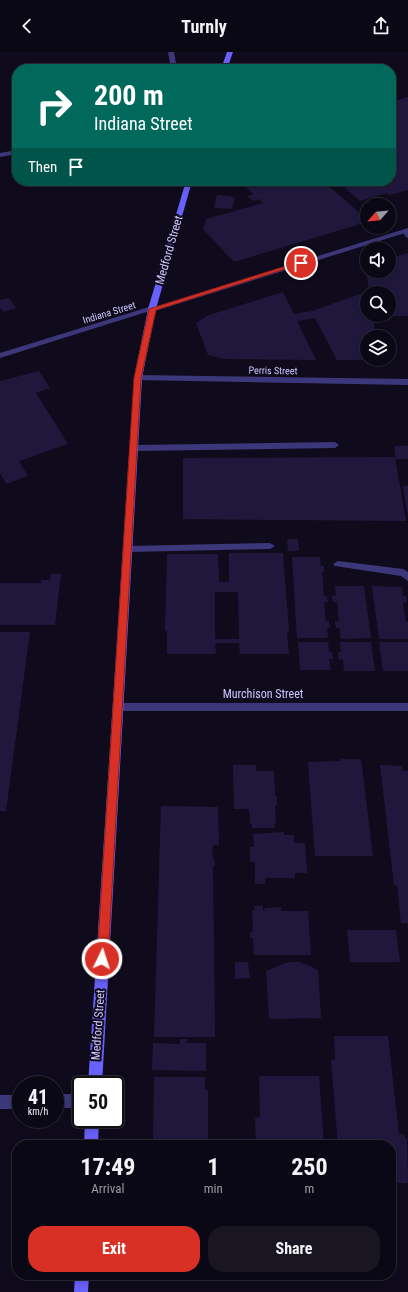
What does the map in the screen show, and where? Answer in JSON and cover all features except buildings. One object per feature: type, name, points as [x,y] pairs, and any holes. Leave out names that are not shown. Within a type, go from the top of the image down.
[{"type":"main road","points":[[226,64],[230,52]]},
{"type":"main road","name":"Medford Street","points":[[96,1076],[138,378],[152,309],[188,186]]},
{"type":"main road","points":[[91,1140],[92,1128]]},
{"type":"main road","points":[[81,1292],[82,1280]]},
{"type":"street","points":[[171,52],[173,64]]},
{"type":"street","points":[[0,155],[12,153]]},
{"type":"street","name":"Indiana Street","points":[[0,356],[407,232]]},
{"type":"street","name":"Perris Street","points":[[138,378],[408,382]]},
{"type":"street","points":[[134,448],[335,445]]},
{"type":"street","points":[[128,549],[270,546]]},
{"type":"street","points":[[338,564],[403,573],[408,577]]},
{"type":"street","name":"Murchison Street","points":[[118,707],[408,707]]},
{"type":"street","points":[[0,1102],[12,1102]]},
{"type":"route","points":[[102,959],[138,378],[152,309],[301,263]]}]
